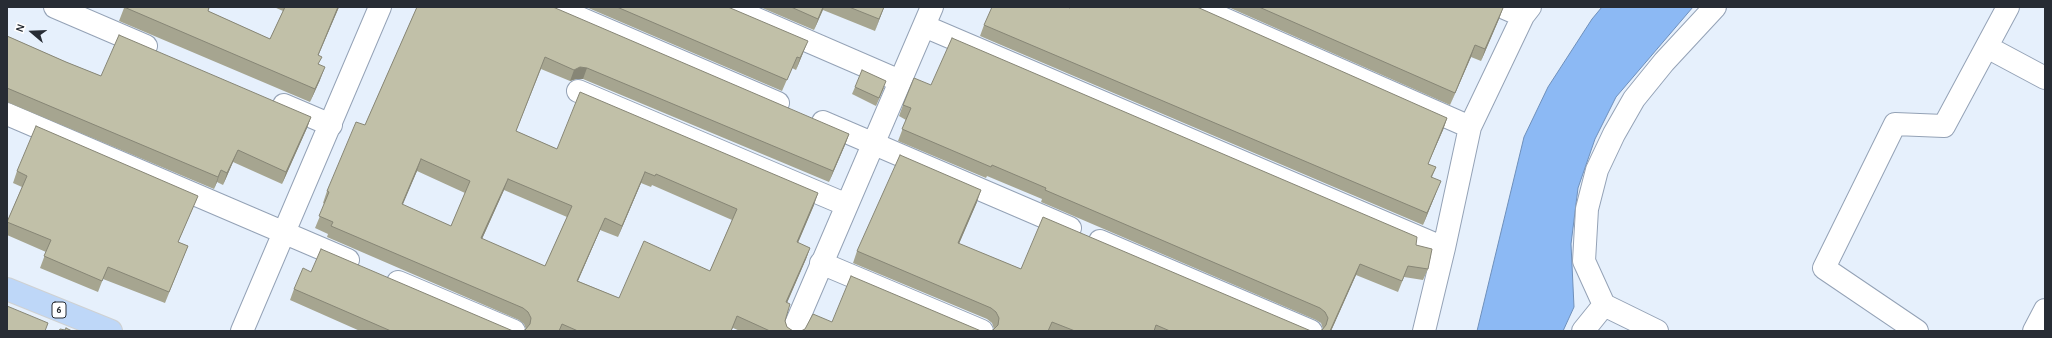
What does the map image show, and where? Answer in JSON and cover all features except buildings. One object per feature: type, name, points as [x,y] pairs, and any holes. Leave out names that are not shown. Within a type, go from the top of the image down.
[{"type":"main road","name":"6","points":[[7,289],[111,331]]},
{"type":"street","points":[[55,7],[164,54]]},
{"type":"street","points":[[242,331],[331,126],[380,7]]},
{"type":"street","points":[[554,7],[1311,331]]},
{"type":"street","points":[[729,7],[900,81]]},
{"type":"street","points":[[1197,7],[1470,127]]},
{"type":"street","points":[[1424,331],[1444,248],[1470,127],[1526,11],[1502,7]]},
{"type":"street","points":[[1657,331],[1604,305],[1584,261],[1587,209],[1597,170],[1614,134],[1634,99],[1664,62],[1715,7]]},
{"type":"street","points":[[1917,331],[1824,268],[1895,124],[1944,126],[2008,7]]},
{"type":"street","points":[[793,331],[821,262],[928,17],[1444,248]]},
{"type":"street","points":[[1987,47],[2045,78]]},
{"type":"street","points":[[578,91],[847,205]]},
{"type":"street","points":[[265,97],[331,126]]},
{"type":"street","points":[[7,114],[514,331]]},
{"type":"street","points":[[821,262],[982,331]]},
{"type":"street","points":[[1583,331],[1604,305]]},
{"type":"street","points":[[2034,331],[2045,310]]},
{"type":"water","points":[[1602,7],[1693,7],[1616,97],[1595,139],[1578,188],[1571,244],[1574,307],[1563,331],[1477,331],[1524,137],[1548,87],[1592,19]]}]
